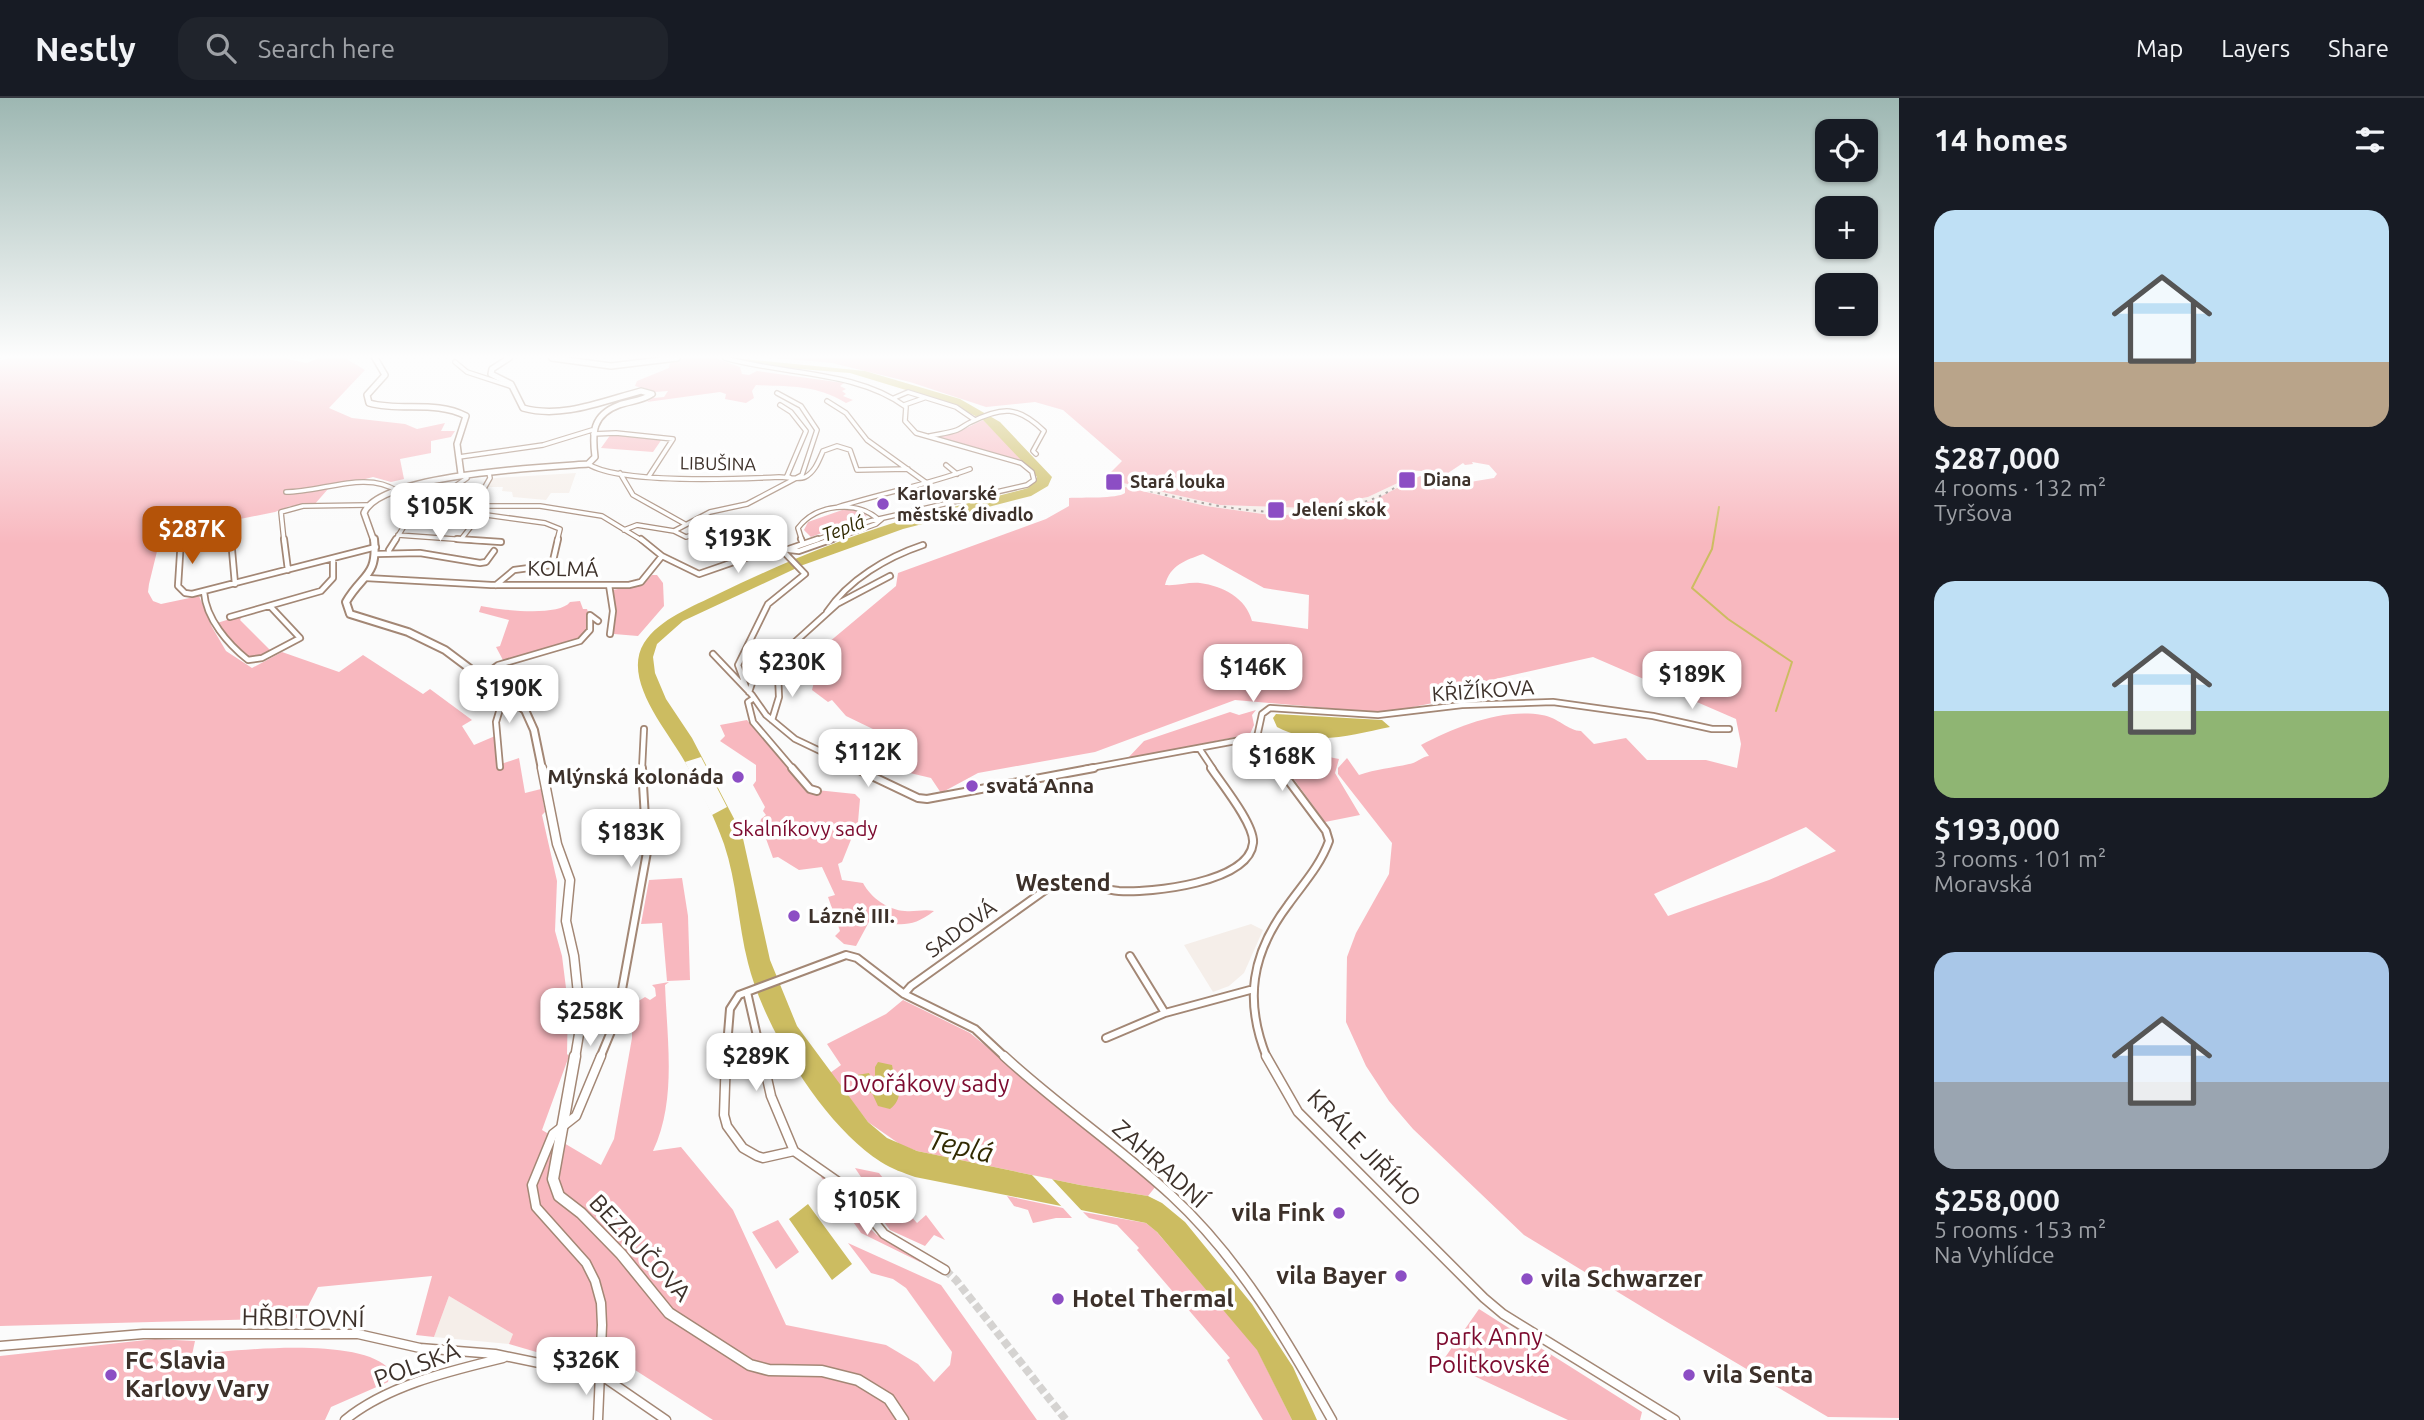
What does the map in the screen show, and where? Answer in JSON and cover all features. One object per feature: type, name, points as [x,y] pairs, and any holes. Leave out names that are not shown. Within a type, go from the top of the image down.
[{"type":"street","points":[[461,474],[457,444],[466,420]]},
{"type":"street","points":[[588,464],[595,457],[593,432],[600,420]]},
{"type":"street","points":[[798,420],[806,431]]},
{"type":"street","points":[[810,420],[817,430]]},
{"type":"street","points":[[851,420],[867,440],[928,484]]},
{"type":"street","points":[[785,550],[877,519],[1027,485],[1034,478],[1032,472],[1016,461],[916,433],[906,420]]},
{"type":"street","points":[[926,437],[958,430],[976,420]]},
{"type":"street","points":[[1030,420],[1044,431],[1033,451],[1036,454]]},
{"type":"street","points":[[806,431],[817,430]]},
{"type":"street","points":[[794,479],[802,475],[817,430]]},
{"type":"street","points":[[806,431],[788,476],[794,479],[807,477],[814,470],[823,451],[837,446],[850,450],[857,470],[908,469]]},
{"type":"street","points":[[458,457],[543,445],[593,432],[671,438],[673,440],[649,476]]},
{"type":"street","name":"LIBUŠINA","points":[[367,505],[379,496],[440,482],[461,474],[588,464],[599,471],[649,476],[738,481],[782,477],[794,479]]},
{"type":"street","points":[[946,465],[957,474]]},
{"type":"street","points":[[803,544],[799,528],[803,520],[881,493],[928,484],[970,469]]},
{"type":"street","points":[[482,492],[490,478],[489,472]]},
{"type":"street","points":[[620,473],[633,495],[685,524]]},
{"type":"street","points":[[389,550],[409,518],[426,506],[436,503],[467,478]]},
{"type":"street","name":"LIBUŠINA","points":[[674,531],[710,512],[747,504],[794,479]]},
{"type":"street","points":[[286,492],[373,480],[390,485],[397,491]]},
{"type":"street","points":[[288,570],[281,512],[303,506],[367,505],[364,513],[376,551],[366,578]]},
{"type":"street","points":[[426,506],[540,506],[602,516],[654,547],[662,556],[699,574],[768,550],[799,551],[810,548],[876,524],[885,517]]},
{"type":"street","points":[[426,506],[480,515],[509,516],[560,528],[552,565],[518,568],[502,576],[496,585]]},
{"type":"street","points":[[838,507],[860,507],[877,519]]},
{"type":"street","points":[[462,538],[480,515]]},
{"type":"street","points":[[624,530],[637,525],[674,531],[686,537],[713,528],[735,529]]},
{"type":"street","points":[[230,533],[235,584]]},
{"type":"street","points":[[398,535],[501,542]]},
{"type":"street","points":[[181,539],[179,590],[192,594],[333,558],[376,551],[389,550],[464,559],[478,564],[486,562],[494,551]]},
{"type":"street","points":[[826,615],[839,594],[897,554],[922,545]]},
{"type":"street","points":[[749,692],[741,678],[739,661],[768,604],[803,576],[802,569],[785,550]]},
{"type":"street","name":"KOLMÁ","points":[[366,578],[496,585],[609,586],[641,582],[662,556]]},
{"type":"street","points":[[230,617],[325,589],[333,578],[333,558]]},
{"type":"street","points":[[749,692],[753,680],[762,671],[837,604],[890,576]]},
{"type":"street","name":"BEZRUČOVA","points":[[366,578],[346,602],[350,614],[408,632],[445,650],[495,685],[524,710],[534,730],[557,844],[570,880],[566,921],[574,957],[581,1022],[567,1122],[553,1179],[559,1196],[605,1237],[669,1313],[750,1364],[769,1370],[822,1371],[858,1380],[889,1399],[903,1420]]},
{"type":"street","points":[[609,586],[613,611],[610,634]]},
{"type":"street","points":[[204,592],[204,603],[225,638],[248,660],[262,658],[300,638],[270,606]]},
{"type":"street","points":[[483,676],[498,665],[580,641],[592,626],[590,615],[598,621]]},
{"type":"street","points":[[713,654],[772,720],[795,739],[918,798],[935,799],[1257,737]]},
{"type":"street","points":[[772,720],[777,711],[781,685],[778,673]]},
{"type":"street","points":[[495,685],[494,691],[502,702],[496,722],[500,767]]},
{"type":"street","points":[[754,698],[748,702],[753,722],[810,789],[817,791]]},
{"type":"street","name":"KŘIŽÍKOVA","points":[[1257,737],[1262,714],[1270,708],[1378,715],[1462,705],[1553,702],[1653,716],[1712,729],[1729,729]]},
{"type":"street","points":[[598,1420],[602,1376],[601,1303],[595,1281],[586,1263],[537,1208],[532,1197],[532,1185],[553,1134],[576,1116],[612,1033],[647,852],[641,782],[643,729]]},
{"type":"street","name":"KRÁLE JIŘÍHO","points":[[1257,737],[1325,831],[1329,841],[1264,945],[1250,990],[1258,1041],[1276,1078],[1298,1112],[1484,1298],[1503,1314],[1675,1420]]},
{"type":"street","name":"SADOVÁ","points":[[904,994],[911,986],[1055,883],[1064,881],[1105,890],[1146,892],[1208,880],[1246,860],[1253,843],[1251,830],[1199,747]]},
{"type":"street","points":[[794,1151],[763,1158],[757,1156],[734,1138],[723,1115],[730,1009],[739,995],[846,955],[857,958],[904,994]]},
{"type":"street","points":[[1130,956],[1165,1013]]},
{"type":"street","points":[[1106,1038],[1165,1013],[1250,990]]},
{"type":"street","points":[[747,992],[771,1096],[794,1151],[815,1166],[830,1172],[850,1191],[883,1233],[925,1255],[945,1270]]},
{"type":"street","name":"ZAHRADNÍ","points":[[904,994],[975,1029],[1019,1070],[1172,1196],[1214,1240],[1276,1321],[1332,1420]]},
{"type":"street","name":"HŘBITOVNÍ","points":[[0,1346],[143,1334],[358,1334],[420,1348],[506,1357],[602,1376]]},
{"type":"street","name":"POLSKÁ","points":[[345,1420],[363,1405],[463,1367],[506,1357]]},
{"type":"street","points":[[602,1376],[666,1420]]},
{"type":"shaded area","points":[[983,420],[1000,422],[1052,477],[1048,486],[1031,496],[903,529],[803,565],[683,621],[657,644],[653,657],[655,673],[666,699],[692,738],[742,834],[770,960],[797,1026],[868,1122],[887,1138],[917,1151],[1080,1185],[1148,1196],[1162,1203],[1185,1222],[1252,1304],[1293,1367],[1317,1420],[1292,1420],[1257,1350],[1157,1232],[1146,1223],[915,1177],[881,1162],[838,1125],[799,1073],[768,1016],[748,963],[732,873],[720,834],[696,782],[643,689],[638,673],[644,643],[659,627],[678,614],[739,584],[846,539],[924,514],[1028,488],[1037,477]]},
{"type":"shaded area","points":[[576,473],[569,493],[551,493],[546,500],[513,497],[512,492],[502,491],[503,487],[486,487],[490,480],[495,478]]},
{"type":"shaded area","points":[[1402,481],[1407,483],[1372,501],[1277,516],[1206,506],[1119,485],[1123,483],[1220,505],[1309,508],[1368,497]]},
{"type":"shaded area","points":[[1276,714],[1382,720],[1390,727],[1333,738],[1305,737],[1277,727],[1273,718]]},
{"type":"shaded area","points":[[1251,924],[1263,930],[1244,973],[1229,986],[1213,992],[1184,945]]},
{"type":"shaded area","points":[[878,1062],[892,1065],[893,1070],[888,1077],[894,1076],[898,1085],[898,1098],[890,1109],[878,1106],[872,1093],[865,1092],[855,1080],[857,1075],[869,1073],[871,1077],[875,1076]]},
{"type":"shaded area","points":[[808,1204],[852,1264],[832,1280],[789,1219]]},
{"type":"shaded area","points":[[449,1296],[513,1334],[509,1344],[434,1337]]},
{"type":"green space","points":[[0,420],[367,420],[405,424],[417,429],[445,423],[441,431],[455,431],[451,437],[431,441],[431,453],[400,459],[404,479],[391,482],[373,477],[328,489],[314,505],[290,506],[275,512],[161,535],[148,592],[153,601],[161,604],[199,596],[226,651],[252,668],[282,652],[339,672],[363,655],[423,694],[430,689],[472,720],[462,726],[474,745],[495,736],[498,765],[519,758],[525,793],[541,789],[545,812],[542,815],[557,881],[555,931],[562,956],[568,1004],[569,1056],[542,1130],[601,1165],[614,1139],[632,1038],[632,1005],[645,997],[650,1000],[656,996],[652,985],[669,982],[665,985],[668,1091],[653,1151],[681,1147],[733,1210],[786,1325],[886,1345],[918,1364],[934,1382],[950,1365],[952,1352],[906,1288],[893,1279],[871,1273],[848,1243],[941,1285],[1037,1420],[713,1420],[621,1361],[567,1361],[509,1344],[513,1334],[449,1296],[434,1337],[416,1335],[432,1276],[318,1287],[302,1318],[0,1326]]},
{"type":"green space","points":[[983,420],[1026,463],[938,437],[958,432]]},
{"type":"green space","points":[[1074,420],[1899,420],[1899,1418],[1828,1417],[1524,1235],[1413,1129],[1389,1101],[1366,1066],[1346,1022],[1347,957],[1356,933],[1389,874],[1392,843],[1338,774],[1338,768],[1347,758],[1359,775],[1412,763],[1429,756],[1421,745],[1449,732],[1495,717],[1526,714],[1553,718],[1581,731],[1594,744],[1626,738],[1647,760],[1706,760],[1737,768],[1741,744],[1736,719],[1593,657],[1482,682],[1462,697],[1384,713],[1235,700],[1095,752],[978,773],[941,793],[931,778],[893,769],[907,754],[877,736],[877,731],[846,716],[832,700],[828,702],[812,690],[814,682],[810,658],[896,586],[898,573],[1046,519],[1069,506],[1069,498],[1121,495],[1125,493],[1125,487],[1206,506],[1277,516],[1342,508],[1372,501],[1420,476],[1464,483],[1494,478],[1497,474],[1489,465],[1463,463],[1448,473],[1408,470],[1399,476],[1402,481],[1368,497],[1309,508],[1220,505],[1123,483],[1111,472],[1122,461]],"holes":[[[1203,554],[1264,588],[1309,595],[1308,629],[1252,621],[1239,600],[1217,587],[1200,583],[1165,585],[1175,568]],[[1806,827],[1836,851],[1769,880],[1668,916],[1654,894]]]},
{"type":"green space","points":[[611,434],[662,439],[653,452],[601,448]]},
{"type":"green space","points":[[845,509],[859,510],[867,516],[811,537],[804,530],[808,522]]},
{"type":"green space","points":[[652,575],[657,575],[663,583],[664,606],[638,636],[614,634],[612,590],[643,585]]},
{"type":"green space","points":[[580,601],[583,609],[587,609],[589,617],[582,638],[504,662],[496,647],[500,646],[509,620],[479,612],[481,606],[515,610],[554,610],[570,602]]},
{"type":"green space","points":[[243,615],[240,620],[271,651],[265,656],[247,657],[217,623]]},
{"type":"green space","points":[[1256,710],[1252,715],[1254,725],[1250,734],[1127,759],[1144,741],[1230,712],[1239,715]]},
{"type":"green space","name":"Skalníkovy sady","points":[[747,720],[807,789],[855,794],[860,799],[858,822],[842,862],[838,864],[842,880],[863,883],[875,898],[886,906],[905,911],[934,911],[918,921],[904,924],[870,920],[856,946],[844,944],[835,936],[840,931],[828,897],[835,895],[822,867],[799,870],[778,857],[773,858],[759,828],[761,819],[766,815],[763,811],[765,807],[753,785],[756,781],[756,765],[720,741],[725,736],[720,725]]},
{"type":"green space","points":[[1274,736],[1319,755],[1339,759],[1335,773],[1360,815],[1325,822],[1264,738]]},
{"type":"green space","points":[[682,878],[688,916],[690,980],[667,981],[662,923],[641,924],[649,880]]},
{"type":"green space","name":"Dvořákovy sady","points":[[903,1000],[970,1033],[1156,1186],[1148,1196],[1080,1185],[917,1151],[901,1145],[868,1122],[830,1073],[841,1065],[827,1044],[886,1014]]},
{"type":"green space","points":[[855,1168],[879,1173],[892,1189],[877,1201]]},
{"type":"green space","points":[[823,1175],[877,1235],[920,1258],[920,1262],[861,1233],[821,1177]]},
{"type":"green space","points":[[1007,1196],[1063,1208],[1072,1218],[1033,1223],[1028,1210],[1014,1206]]},
{"type":"green space","points":[[882,1203],[893,1209],[903,1207],[917,1223],[926,1215],[945,1240],[934,1235],[925,1246],[890,1230],[875,1210]]},
{"type":"green space","points":[[1083,1212],[1146,1223],[1156,1231],[1257,1349],[1292,1420],[1263,1420],[1227,1360],[1230,1358],[1137,1250],[1139,1248],[1117,1225],[1089,1218]]},
{"type":"green space","points":[[778,1220],[799,1252],[776,1269],[752,1232]]},
{"type":"green space","name":"park Anny Politkovské","points":[[1479,1309],[1642,1412],[1640,1420],[1568,1420],[1457,1368],[1439,1366]]},
{"type":"green space","name":"FC Slavia Karlovy Vary","points":[[155,1339],[195,1341],[192,1355],[237,1350],[326,1349],[375,1359],[390,1370],[388,1382],[331,1407],[325,1420],[0,1420],[0,1356]]},
{"type":"pier","points":[[701,757],[727,807],[712,815],[685,762]]},
{"type":"pier","points":[[1032,1175],[1052,1179],[1083,1212],[1063,1208]]},
{"type":"waterway","points":[[1719,507],[1712,549],[1692,588],[1728,619],[1792,662],[1776,711]]},
{"type":"tunnel","points":[[945,1270],[956,1280],[1066,1420]]},
{"type":"railway","points":[[1114,482],[1212,505],[1246,510],[1313,512],[1346,507],[1378,497],[1410,478]]},
{"type":"place","name":"Diana","points":[[1407,480]]},
{"type":"place","name":"Stará louka","points":[[1114,482]]},
{"type":"place","name":"Karlovarské městské divadlo","points":[[883,504]]},
{"type":"place","name":"Jelení skok","points":[[1276,510]]},
{"type":"place","name":"Mlýnská kolonáda","points":[[738,777]]},
{"type":"place","name":"svatá Anna","points":[[972,786]]},
{"type":"place","name":"Lázně III.","points":[[794,916]]},
{"type":"place","name":"vila Fink","points":[[1339,1213]]},
{"type":"place","name":"vila Bayer","points":[[1401,1276]]},
{"type":"place","name":"vila Schwarzer","points":[[1527,1279]]},
{"type":"place","name":"Hotel Thermal","points":[[1058,1299]]},
{"type":"place","name":"FC Slavia Karlovy Vary","points":[[111,1375]]},
{"type":"place","name":"vila Senta","points":[[1689,1375]]},
{"type":"district","name":"Westend","points":[[1063,883]]},
{"type":"water label","name":"Teplá","points":[[843,528]]},
{"type":"water label","name":"Teplá","points":[[961,1146]]}]
